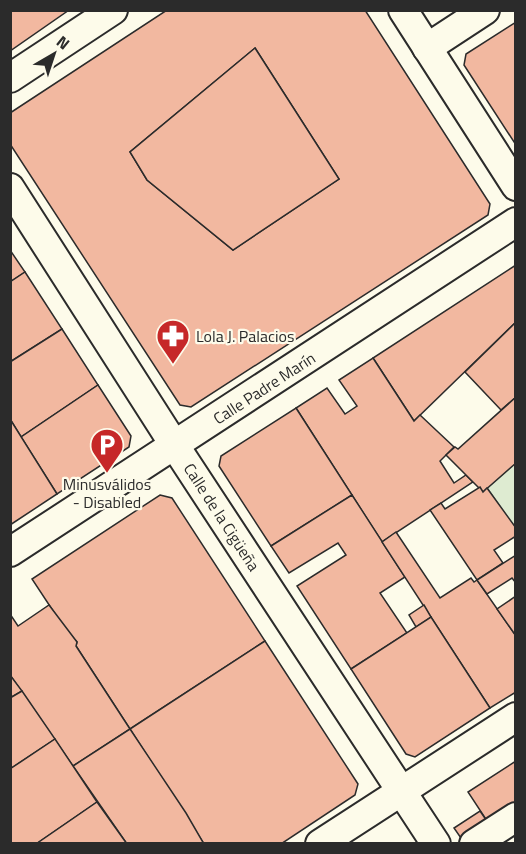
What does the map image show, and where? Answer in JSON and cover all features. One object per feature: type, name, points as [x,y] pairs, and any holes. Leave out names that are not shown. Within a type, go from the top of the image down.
[{"type":"street","points":[[10,78],[113,10]]},
{"type":"street","points":[[403,10],[516,186]]},
{"type":"street","points":[[427,48],[485,10]]},
{"type":"street","name":"Calle de la Cigüeña","points":[[10,189],[175,446],[436,843]]},
{"type":"street","name":"Calle Padre Marín","points":[[10,552],[516,222]]},
{"type":"street","points":[[320,843],[516,717]]},
{"type":"street","points":[[474,843],[516,817]]},
{"type":"green space","points":[[515,463],[515,528],[487,488]]},
{"type":"building","points":[[10,10],[69,10],[10,51]]},
{"type":"building","points":[[167,10],[365,10],[490,204],[488,215],[191,407],[180,405],[10,144],[10,113]],"holes":[[[255,48],[339,179],[233,250],[147,180],[130,152]]]},
{"type":"building","points":[[516,22],[516,145],[464,65],[466,54]]},
{"type":"building","points":[[255,48],[339,179],[233,250],[147,180],[130,152]]},
{"type":"building","points":[[10,250],[25,272],[10,282]]},
{"type":"building","points":[[516,265],[516,322],[414,421],[373,358]]},
{"type":"building","points":[[25,272],[62,329],[10,362],[10,282]]},
{"type":"building","points":[[516,322],[516,397],[501,410],[465,372]]},
{"type":"building","points":[[62,329],[98,385],[21,437],[10,419],[10,362]]},
{"type":"building","points":[[373,358],[414,421],[420,415],[454,447],[440,461],[454,483],[466,475],[473,482],[382,542],[296,408],[327,388],[345,414],[357,406],[339,380]]},
{"type":"building","points":[[98,385],[131,436],[129,447],[57,494],[21,437]]},
{"type":"building","points":[[516,397],[516,463],[483,492],[446,455],[455,447],[458,449]]},
{"type":"building","points":[[296,408],[352,495],[271,546],[219,466],[221,456]]},
{"type":"building","points":[[10,419],[57,494],[10,525]]},
{"type":"building","points":[[480,487],[483,492],[487,488],[516,528],[516,536],[494,550],[503,563],[477,580],[430,510],[441,503],[445,509]]},
{"type":"building","points":[[160,495],[172,498],[265,641],[130,729],[76,646],[77,642],[65,629],[32,579]]},
{"type":"building","points":[[352,495],[405,577],[380,593],[407,633],[351,669],[297,586],[346,555],[338,543],[289,573],[271,546]]},
{"type":"building","points":[[396,532],[440,598],[471,578],[474,582],[477,580],[516,636],[516,692],[490,708],[382,542]]},
{"type":"building","points":[[516,555],[516,583],[512,578],[487,594],[477,580]]},
{"type":"building","points":[[516,596],[516,636],[497,609]]},
{"type":"building","points":[[49,605],[77,642],[76,646],[130,729],[73,766],[10,675],[10,614],[18,626]]},
{"type":"building","points":[[424,605],[431,617],[416,627],[409,615]]},
{"type":"building","points":[[431,617],[490,708],[415,757],[406,754],[351,669]]},
{"type":"building","points":[[265,641],[358,784],[355,795],[281,844],[204,844],[130,729]]},
{"type":"building","points":[[10,675],[22,691],[10,698]]},
{"type":"building","points":[[22,691],[55,739],[10,769],[10,698]]},
{"type":"building","points":[[130,729],[204,844],[127,844],[73,766]]},
{"type":"building","points":[[55,739],[97,802],[36,844],[10,844],[10,769]]},
{"type":"building","points":[[516,761],[516,802],[489,824],[468,792]]},
{"type":"building","points":[[97,802],[127,844],[36,844]]},
{"type":"building","points":[[480,811],[489,824],[463,841],[454,828]]},
{"type":"place","name":"Lola J. Palacios","points":[[173,365]]},
{"type":"place","name":"Minusválidos - Disabled","points":[[107,474]]}]
